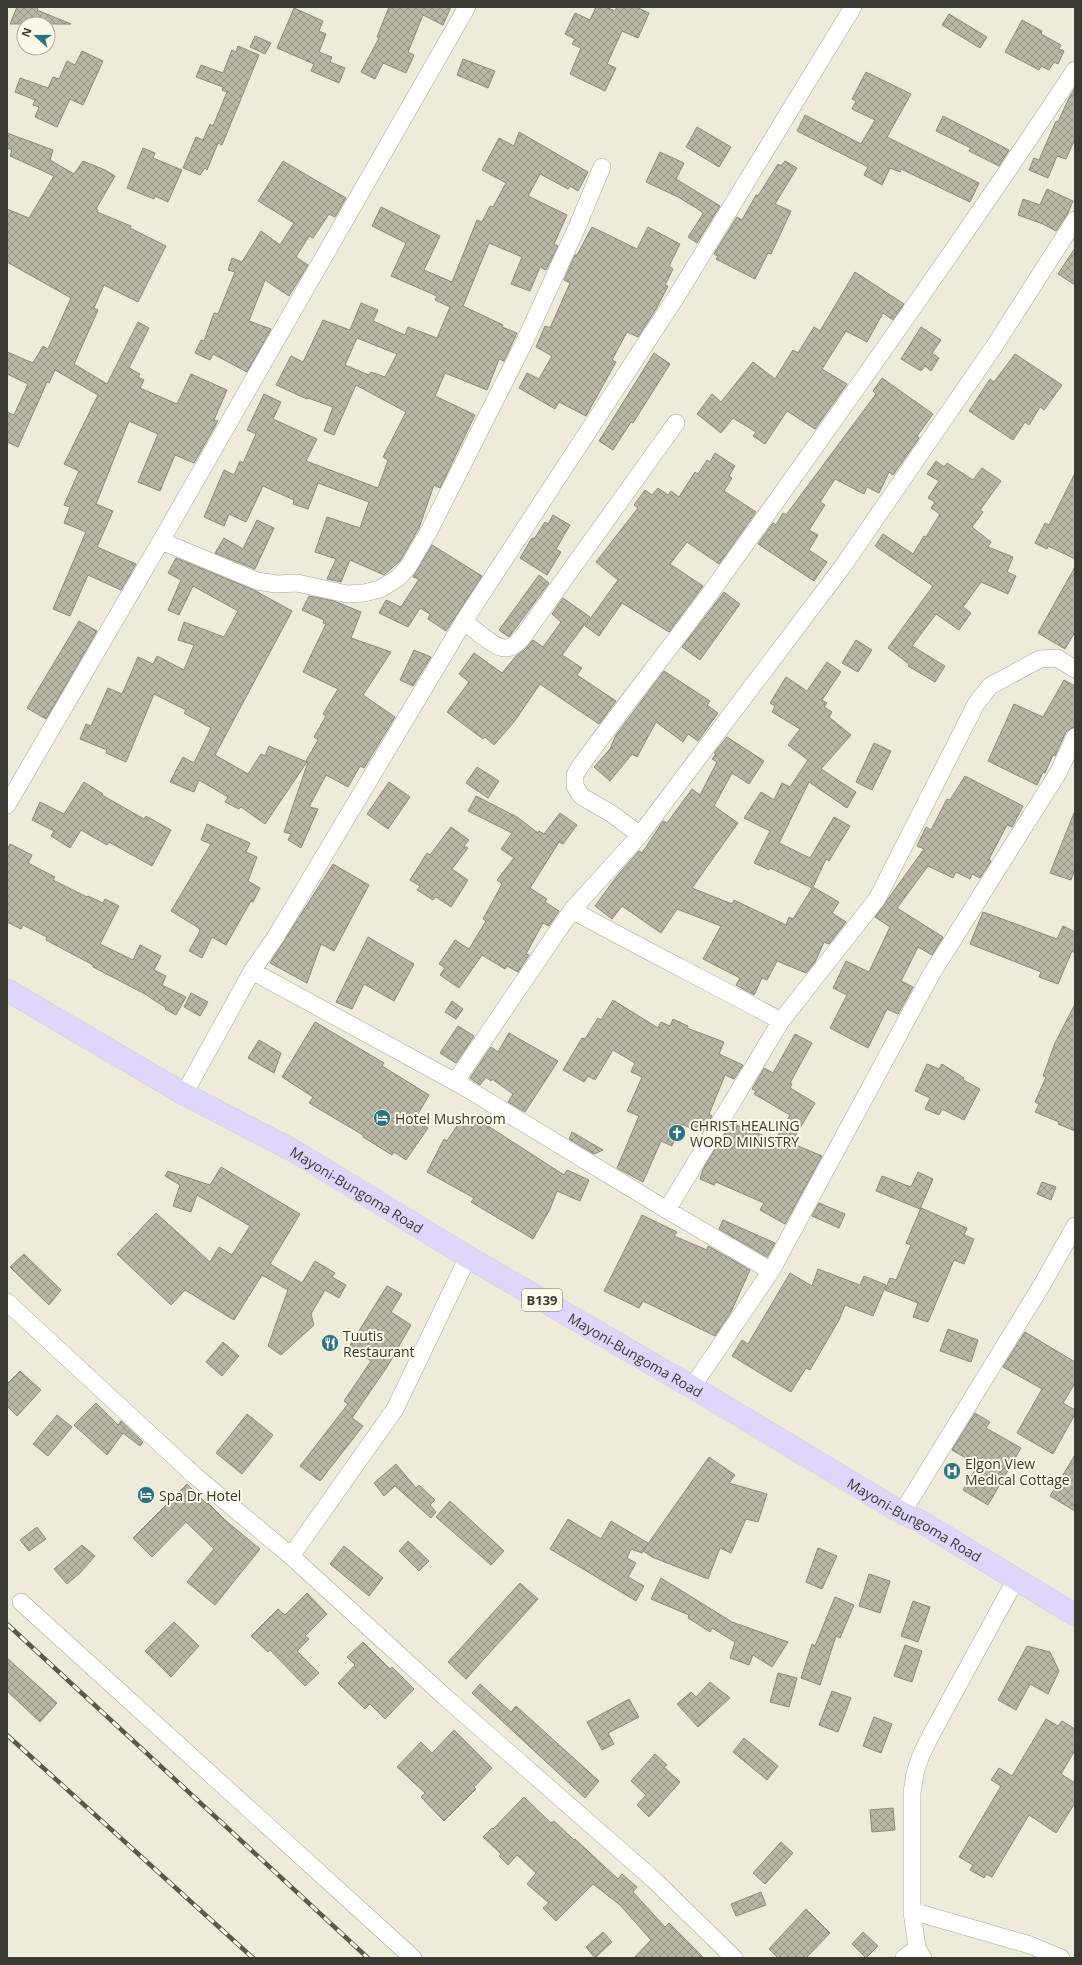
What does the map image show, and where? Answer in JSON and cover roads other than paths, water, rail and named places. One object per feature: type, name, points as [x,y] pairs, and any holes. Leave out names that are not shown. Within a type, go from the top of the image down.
[{"type":"main road","name":"Mayoni-Bungoma Road","points":[[7,990],[184,1094],[294,1151],[468,1256],[692,1387],[902,1513],[920,1521],[1075,1615]]},
{"type":"street","points":[[7,805],[161,541],[467,7]]},
{"type":"street","points":[[184,1094],[252,971],[279,931],[464,621],[678,294],[853,7]]},
{"type":"street","points":[[640,835],[612,814],[581,796],[575,786],[575,775],[709,594],[867,375],[983,208],[1075,70]]},
{"type":"street","points":[[161,541],[257,581],[276,584],[296,582],[347,594],[364,593],[380,589],[398,578],[408,567],[426,536],[523,345],[578,225],[602,167]]},
{"type":"street","points":[[455,1082],[572,910],[640,835],[843,566],[995,345],[1075,220]]},
{"type":"street","points":[[464,621],[498,646],[505,648],[515,645],[522,638],[676,424]]},
{"type":"street","points":[[667,1210],[781,1021],[877,900],[976,704],[990,686],[1040,659],[1057,658],[1075,669]]},
{"type":"street","points":[[692,1387],[771,1270],[932,973],[1058,773],[1075,737]]},
{"type":"street","points":[[572,910],[651,954],[720,988],[781,1021]]},
{"type":"street","points":[[252,971],[455,1082],[667,1210],[771,1270]]},
{"type":"street","points":[[902,1513],[1043,1282],[1075,1226]]},
{"type":"street","points":[[291,1556],[395,1409],[468,1256]]},
{"type":"street","points":[[7,1302],[194,1475],[291,1556],[445,1697],[653,1879],[734,1958]]},
{"type":"street","points":[[914,1955],[912,1912],[912,1793],[915,1773],[921,1755],[1016,1579]]},
{"type":"street","points":[[21,1602],[413,1958]]},
{"type":"street","points":[[912,1912],[1030,1945],[1061,1958]]},
{"type":"railway","points":[[7,1624],[368,1958]]},
{"type":"railway","points":[[7,1735],[253,1958]]},
{"type":"place","name":"Hotel Mushroom","points":[[382,1118]]},
{"type":"place","name":"CHRIST HEALING WORD MINISTRY","points":[[677,1133]]},
{"type":"place","name":"Tuutis Restaurant","points":[[330,1343]]},
{"type":"place","name":"Elgon View Medical Cottage","points":[[952,1471]]},
{"type":"place","name":"Spa Dr Hotel","points":[[146,1495]]}]
